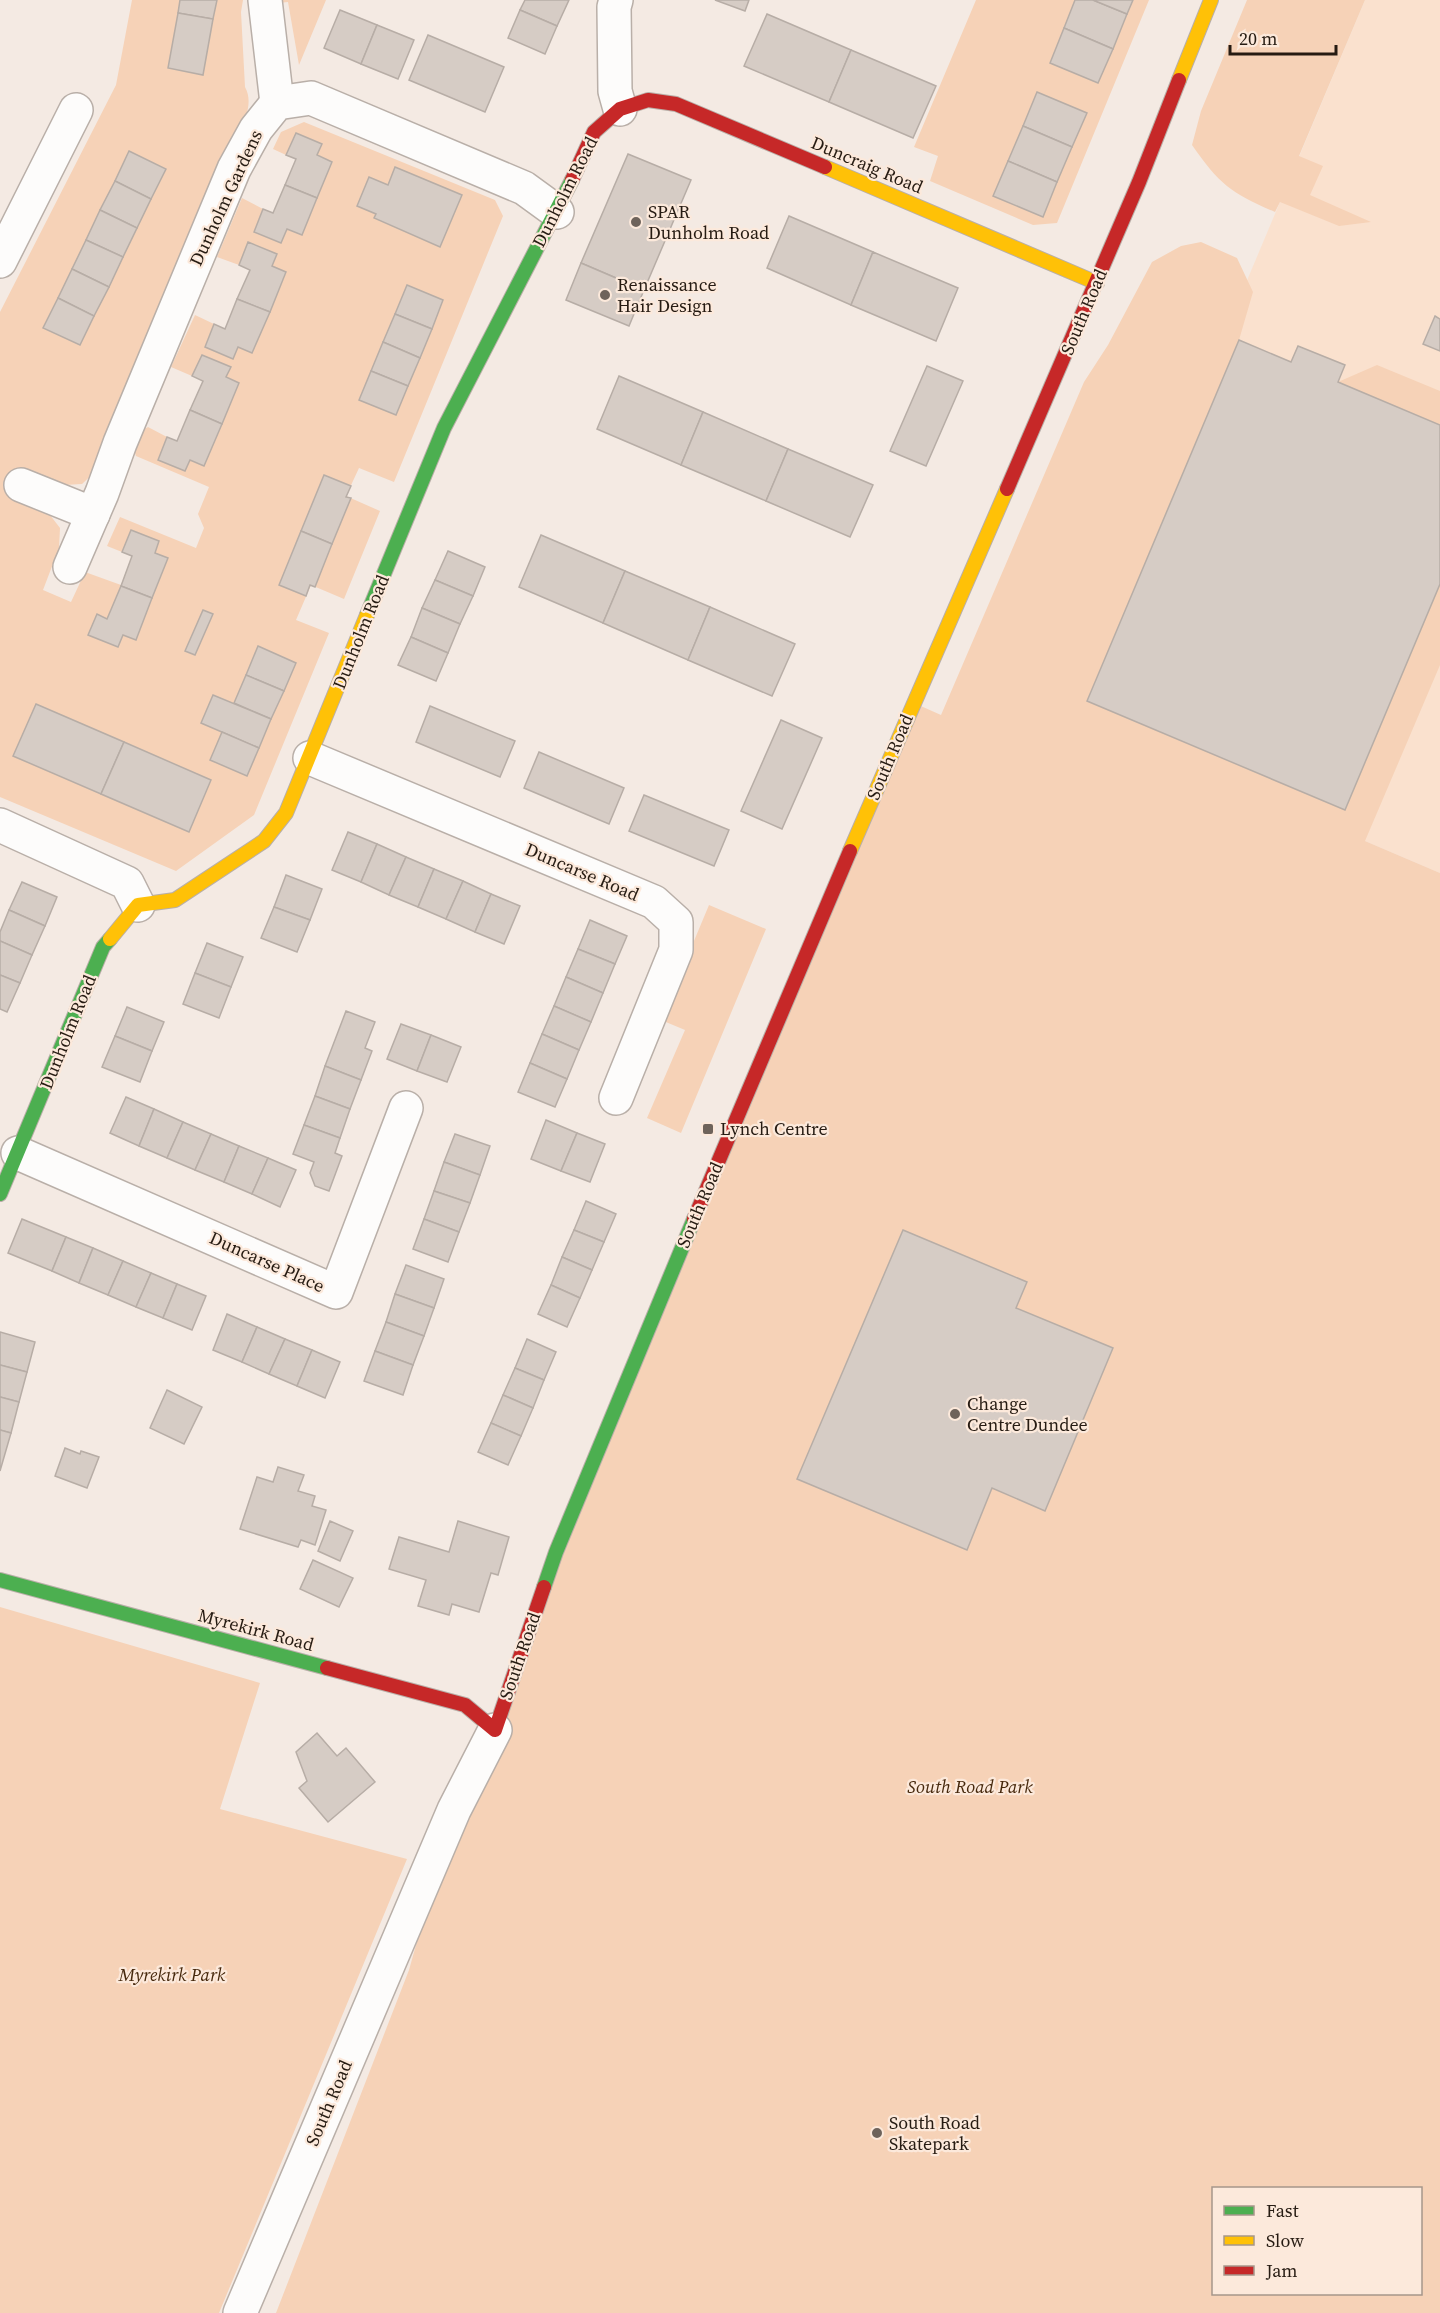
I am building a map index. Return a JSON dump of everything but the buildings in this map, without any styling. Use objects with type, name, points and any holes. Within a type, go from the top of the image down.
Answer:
[{"type":"street","points":[[265,0],[277,102],[311,98],[524,188],[557,212]]},
{"type":"street","points":[[616,0],[614,7],[615,91],[620,110]]},
{"type":"street","name":"South Road","points":[[240,2313],[454,1810],[495,1730],[556,1552],[695,1216],[801,962],[1097,283],[1211,0]]},
{"type":"street","name":"Duncraig Road","points":[[620,110],[648,100],[676,104],[1097,283]]},
{"type":"street","name":"Dunholm Gardens","points":[[70,567],[234,170],[256,129],[277,102]]},
{"type":"street","points":[[1,257],[76,110]]},
{"type":"street","name":"Dunholm Road","points":[[0,1194],[103,947],[138,905],[175,900],[264,841],[286,813],[444,428],[490,336],[557,212],[594,132],[620,110]]},
{"type":"street","points":[[21,485],[93,514]]},
{"type":"street","name":"Duncarse Road","points":[[310,758],[654,902],[676,922],[675,950],[616,1098]]},
{"type":"street","points":[[0,825],[127,883],[138,905]]},
{"type":"street","name":"Duncarse Place","points":[[18,1153],[336,1292],[406,1108]]},
{"type":"street","name":"Myrekirk Road","points":[[0,1580],[465,1705],[495,1730]]},
{"type":"shaded area","points":[[1365,0],[1440,0],[1440,873],[1065,713]]},
{"type":"green space","points":[[132,0],[243,0],[241,12],[245,87],[248,95],[247,113],[226,155],[96,471],[82,484],[64,485],[22,469],[11,499],[50,515],[60,528],[59,548],[43,590],[71,602],[85,572],[121,585],[132,556],[107,546],[120,517],[196,548],[204,528],[198,514],[209,487],[136,456],[133,447],[139,432],[148,427],[167,437],[158,460],[185,471],[190,460],[204,465],[239,383],[226,377],[230,367],[202,355],[192,376],[171,367],[195,315],[214,324],[205,347],[233,359],[238,347],[252,353],[286,273],[272,266],[277,254],[248,243],[239,265],[217,257],[242,198],[263,209],[254,232],[281,243],[287,229],[332,162],[317,155],[321,144],[296,133],[286,155],[273,149],[281,132],[304,122],[495,200],[503,216],[394,482],[359,468],[346,496],[380,511],[344,599],[311,585],[296,620],[329,633],[254,815],[176,871],[0,797],[0,312],[116,85]]},
{"type":"green space","points":[[279,0],[326,0],[299,65],[288,2],[279,3]]},
{"type":"green space","points":[[976,0],[1149,0],[1057,223],[1033,225],[930,181],[938,156],[914,147]]},
{"type":"green space","points":[[1247,0],[1365,0],[1299,156],[1323,166],[1310,195],[1371,222],[1339,226],[1280,202],[1275,212],[1247,199],[1219,179],[1192,145],[1201,111]]},
{"type":"green space","name":"South Road Park","points":[[1201,242],[1237,258],[1253,292],[1239,340],[1087,701],[1345,810],[1440,584],[1440,665],[1365,841],[1440,873],[1440,2313],[276,2313],[409,1970],[454,1810],[914,703],[941,715],[1084,382],[1108,345],[1152,262],[1181,246]]},
{"type":"green space","points":[[1377,365],[1440,391],[1440,425],[1338,382]]},
{"type":"green space","points":[[709,905],[766,929],[681,1133],[647,1118],[685,1030],[661,1020]]},
{"type":"green space","name":"Myrekirk Park","points":[[0,1607],[260,1683],[220,1809],[407,1859],[219,2313],[0,2313]]},
{"type":"traffic: fast","points":[[367,615],[444,428],[572,180]]},
{"type":"traffic: fast","points":[[0,1194],[103,947],[110,939]]},
{"type":"traffic: fast","points":[[544,1587],[556,1552],[694,1219]]},
{"type":"traffic: fast","points":[[0,1580],[327,1668]]},
{"type":"traffic: slow","points":[[1179,80],[1211,0]]},
{"type":"traffic: slow","points":[[825,167],[1097,283]]},
{"type":"traffic: slow","points":[[850,851],[1007,489]]},
{"type":"traffic: slow","points":[[110,939],[138,905],[175,900],[264,841],[286,813],[367,615]]},
{"type":"traffic: jam","points":[[1007,489],[1139,182],[1179,80]]},
{"type":"traffic: jam","points":[[572,180],[594,132],[620,109],[648,100],[676,104],[825,167]]},
{"type":"traffic: jam","points":[[694,1219],[850,851]]},
{"type":"traffic: jam","points":[[327,1668],[465,1705],[495,1730],[544,1587]]},
{"type":"place","name":"SPAR Dunholm Road","points":[[636,222]]},
{"type":"place","name":"Renaissance Hair Design","points":[[605,295]]},
{"type":"place","name":"Lynch Centre","points":[[708,1129]]},
{"type":"place","name":"Change Centre Dundee","points":[[955,1414]]},
{"type":"place","name":"South Road Skatepark","points":[[877,2133]]}]
